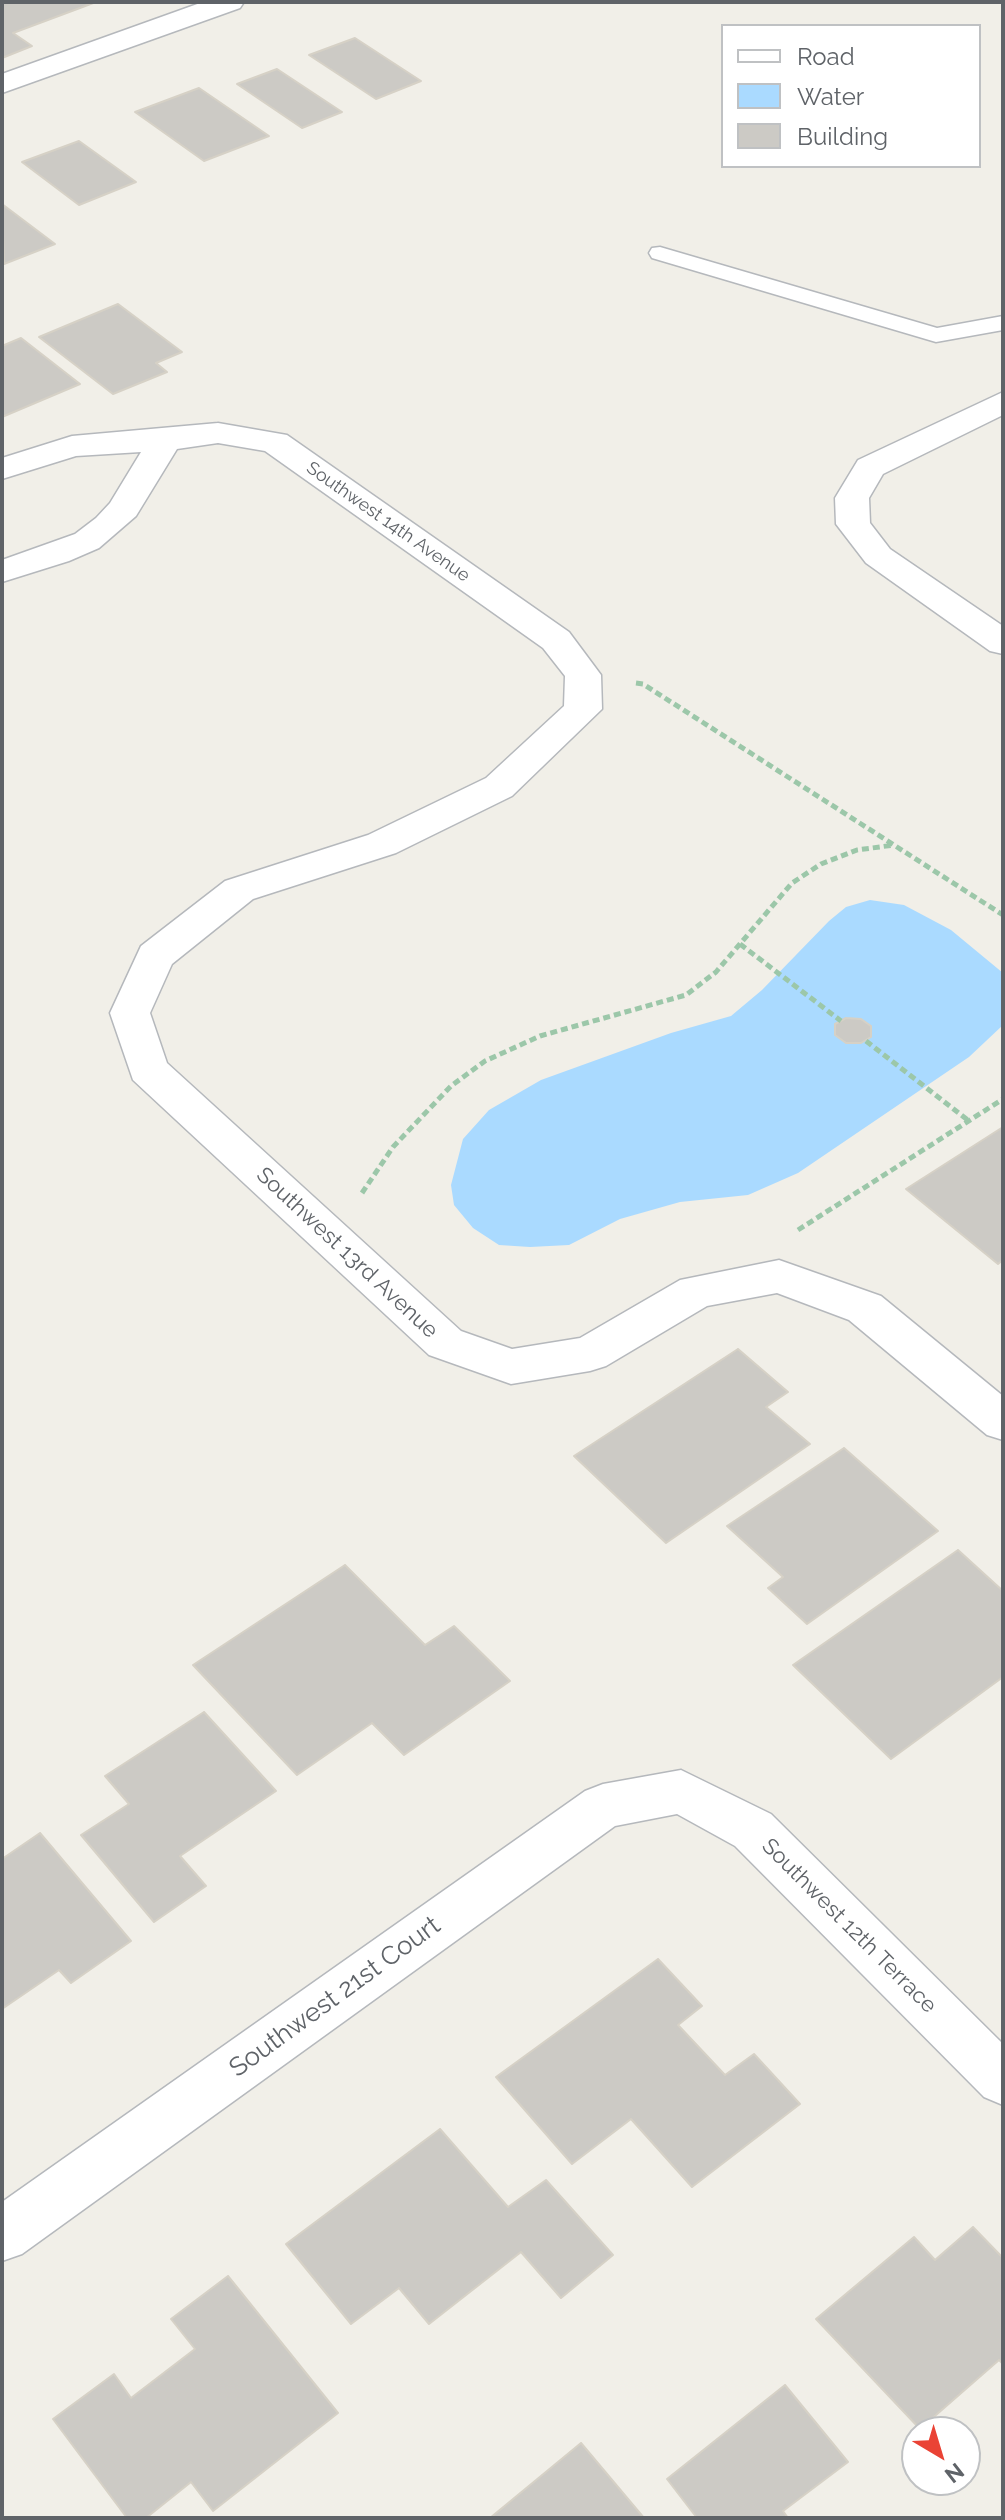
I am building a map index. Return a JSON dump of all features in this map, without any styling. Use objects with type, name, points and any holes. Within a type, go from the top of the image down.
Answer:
[{"type":"street","points":[[2,84],[230,2]]},
{"type":"street","points":[[1003,402],[870,467],[852,498],[853,524],[878,556],[1003,643]]},
{"type":"street","name":"Southwest 14th Avenue","points":[[2,469],[72,446],[218,433],[275,442],[556,640],[583,675]]},
{"type":"street","points":[[2,571],[87,541],[108,525],[124,509],[165,440]]},
{"type":"street","name":"Southwest 13rd Avenue","points":[[583,675],[583,709],[499,787],[382,844],[239,890],[155,956],[130,1013],[148,1070],[445,1343],[511,1367],[590,1354],[696,1292],[779,1276]]},
{"type":"street","points":[[779,1276],[865,1308],[1003,1422]]},
{"type":"street","name":"Southwest 12th Terrace","points":[[681,1792],[753,1830],[1003,2080]]},
{"type":"street","name":"Southwest 21st Court","points":[[2,2235],[603,1806],[681,1792]]},
{"type":"lane","points":[[660,253],[936,335],[1003,323]]},
{"type":"path","points":[[583,675],[643,684],[1003,915]]},
{"type":"path","points":[[318,1226],[359,1197],[393,1147],[451,1086],[485,1061],[540,1036],[686,995],[716,972],[792,883],[821,864],[857,850],[894,845]]},
{"type":"path","points":[[740,944],[841,1021]]},
{"type":"path","points":[[866,1041],[970,1121]]},
{"type":"path","points":[[779,1276],[781,1240],[1003,1099]]},
{"type":"water","points":[[870,900],[904,905],[951,930],[1003,973],[1003,1025],[969,1057],[798,1173],[748,1195],[680,1202],[620,1219],[569,1245],[530,1247],[499,1245],[473,1228],[454,1205],[451,1185],[463,1139],[489,1110],[541,1080],[671,1033],[731,1016],[762,990],[829,921],[846,907]]},
{"type":"building","points":[[2,2],[96,2],[13,33],[32,46],[2,58]]},
{"type":"building","points":[[355,38],[421,81],[376,99],[309,55]]},
{"type":"building","points":[[277,69],[342,112],[302,128],[237,84]]},
{"type":"building","points":[[199,88],[269,136],[204,161],[135,112]]},
{"type":"building","points":[[79,141],[136,182],[79,205],[22,162]]},
{"type":"building","points":[[2,204],[55,244],[4,264]]},
{"type":"building","points":[[118,304],[182,352],[156,363],[167,372],[113,394],[39,337]]},
{"type":"building","points":[[21,338],[80,384],[2,417],[2,346]]},
{"type":"building","points":[[846,1018],[861,1019],[871,1026],[871,1037],[861,1043],[846,1043],[835,1035],[835,1024]]},
{"type":"building","points":[[1003,1127],[1003,1260],[998,1264],[906,1189]]},
{"type":"building","points":[[738,1349],[788,1392],[766,1407],[810,1444],[666,1543],[574,1456]]},
{"type":"building","points":[[844,1448],[938,1531],[807,1624],[768,1588],[783,1577],[727,1526]]},
{"type":"building","points":[[958,1550],[1003,1591],[1003,1677],[891,1759],[793,1665]]},
{"type":"building","points":[[345,1565],[425,1645],[454,1626],[510,1681],[404,1755],[372,1723],[297,1775],[193,1665]]},
{"type":"building","points":[[204,1712],[276,1791],[180,1856],[206,1886],[154,1922],[81,1835],[129,1804],[105,1776]]},
{"type":"building","points":[[40,1833],[131,1941],[71,1983],[59,1970],[2,2009],[2,1859]]},
{"type":"building","points":[[658,1959],[702,2006],[678,2025],[725,2075],[754,2054],[800,2104],[692,2187],[631,2119],[572,2164],[496,2077]]},
{"type":"building","points":[[440,2129],[508,2207],[546,2180],[613,2255],[561,2298],[521,2252],[429,2324],[399,2288],[351,2324],[286,2244]]},
{"type":"building","points":[[973,2227],[1003,2258],[1003,2364],[999,2360],[935,2416],[908,2416],[816,2319],[914,2237],[935,2260]]},
{"type":"building","points":[[228,2276],[338,2413],[213,2511],[191,2482],[146,2518],[127,2518],[53,2419],[114,2374],[131,2398],[195,2349],[171,2319]]},
{"type":"building","points":[[785,2385],[848,2462],[783,2511],[788,2518],[697,2518],[667,2479]]},
{"type":"building","points":[[581,2443],[644,2518],[490,2518]]}]
